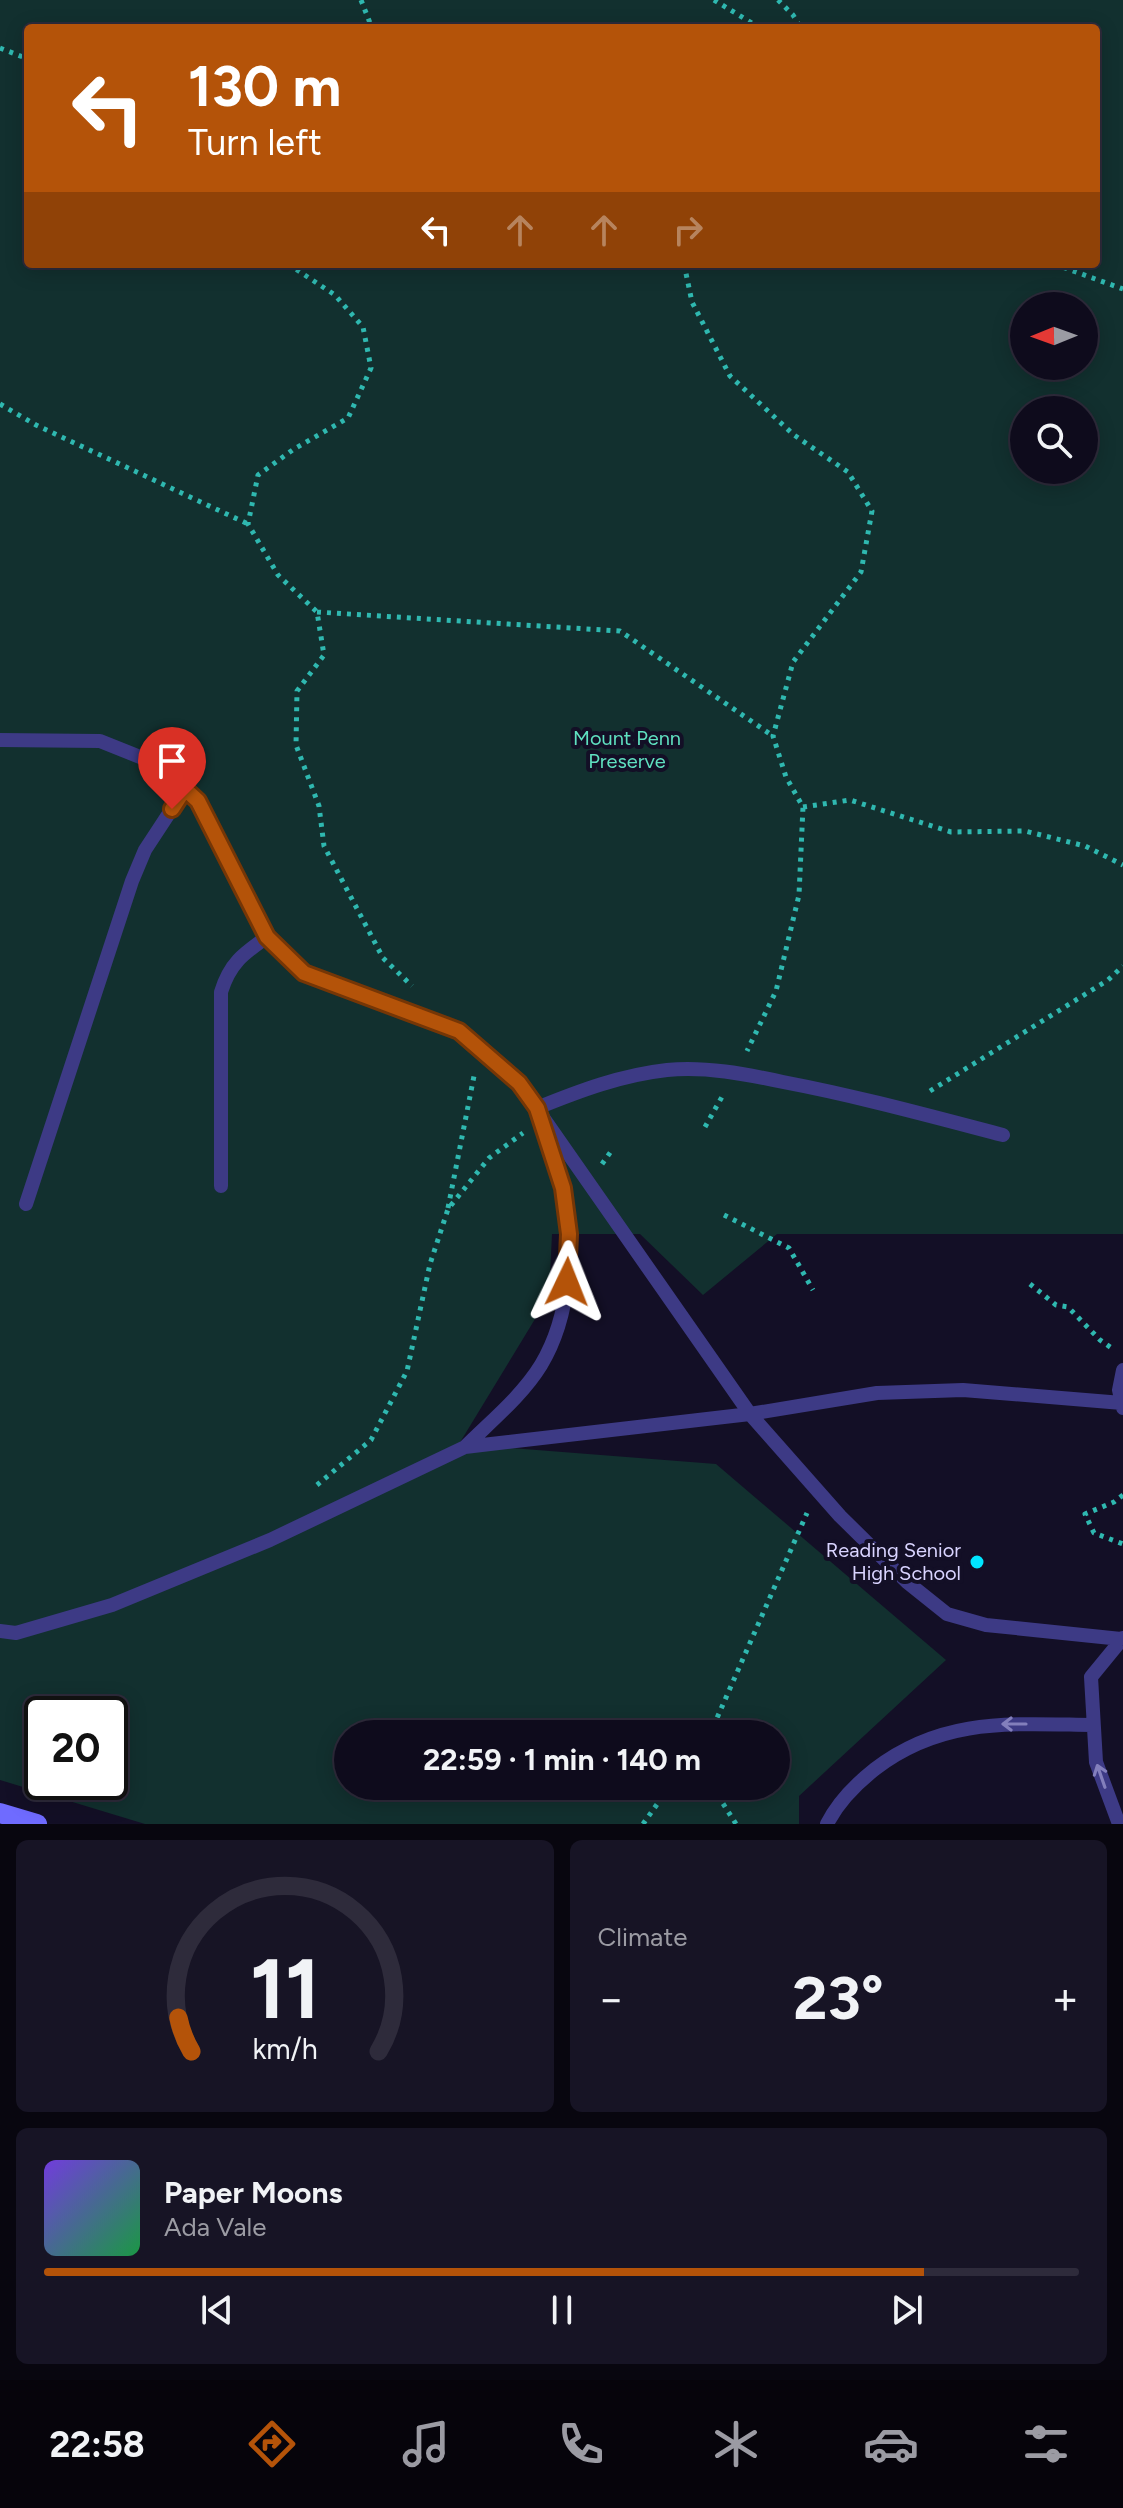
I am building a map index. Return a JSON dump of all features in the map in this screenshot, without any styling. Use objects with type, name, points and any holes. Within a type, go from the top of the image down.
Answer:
[{"type":"main road","points":[[0,1813],[37,1824]]},
{"type":"lane","points":[[0,740],[100,741],[155,763],[198,801],[267,937],[304,973],[459,1031],[519,1083],[750,1414],[907,1582],[947,1614],[986,1625],[1122,1638]]},
{"type":"lane","points":[[26,1204],[132,881],[145,850],[185,789]]},
{"type":"lane","points":[[221,1186],[221,992],[228,971],[242,955],[267,937]]},
{"type":"lane","points":[[539,1114],[579,1091],[639,1075],[669,1070],[736,1073],[832,1091],[1003,1135]]},
{"type":"lane","points":[[465,1447],[516,1396],[540,1366],[558,1326],[567,1282],[569,1234],[563,1188],[539,1114]]},
{"type":"lane","points":[[0,1631],[16,1633],[112,1605],[270,1540],[465,1447],[750,1414],[877,1393],[963,1390],[1122,1405],[1119,1390],[1123,1370]]},
{"type":"lane","points":[[1119,1824],[1096,1762],[1091,1677],[1122,1638]]},
{"type":"lane","points":[[827,1824],[857,1783],[889,1758],[937,1735],[996,1724],[1092,1725]]},
{"type":"path","points":[[361,0],[370,24]]},
{"type":"path","points":[[714,0],[753,24]]},
{"type":"path","points":[[778,0],[799,24]]},
{"type":"path","points":[[0,48],[24,57]]},
{"type":"path","points":[[248,524],[258,475],[294,449],[348,418],[371,368],[363,327],[335,295],[294,268]]},
{"type":"path","points":[[685,268],[692,302],[730,376],[794,435],[848,472],[872,511],[861,572],[793,662],[773,736],[786,777],[803,807],[799,895],[776,991],[736,1073],[705,1127]]},
{"type":"path","points":[[1065,268],[1123,289]]},
{"type":"path","points":[[0,404],[36,425],[248,524],[278,575],[317,612],[324,655],[297,691],[296,745],[319,806],[324,846],[383,958],[416,989]]},
{"type":"path","points":[[317,612],[620,631],[773,736]]},
{"type":"path","points":[[803,807],[850,800],[951,832],[1025,831],[1085,846],[1123,865]]},
{"type":"path","points":[[902,1109],[1108,980],[1123,966]]},
{"type":"path","points":[[317,1485],[371,1440],[407,1371],[430,1264],[448,1209],[480,1048]]},
{"type":"path","points":[[448,1209],[489,1158],[539,1114]]},
{"type":"path","points":[[600,1167],[612,1150]]},
{"type":"path","points":[[724,1215],[789,1248],[813,1290]]},
{"type":"path","points":[[1030,1284],[1056,1305],[1068,1307],[1100,1340]]},
{"type":"path","points":[[717,1718],[818,1490]]},
{"type":"path","points":[[1123,1495],[1085,1514],[1094,1533],[1123,1544]]},
{"type":"path","points":[[643,1824],[660,1800]]},
{"type":"path","points":[[721,1800],[736,1824]]},
{"type":"green space","name":"Mount Penn Preserve","points":[[0,0],[1123,0],[1123,1234],[777,1234],[703,1295],[640,1234],[552,1234],[549,1296],[459,1444],[716,1464],[946,1660],[799,1796],[799,1824],[145,1824],[66,1800],[128,1800],[128,1696],[24,1696],[24,1787],[0,1780]]},
{"type":"place","name":"Reading Senior High School","points":[[977,1562]]},
{"type":"route","points":[[172,809],[185,789],[198,801],[267,937],[304,973],[459,1031],[519,1083],[537,1108],[563,1188],[569,1234],[567,1282]]}]
